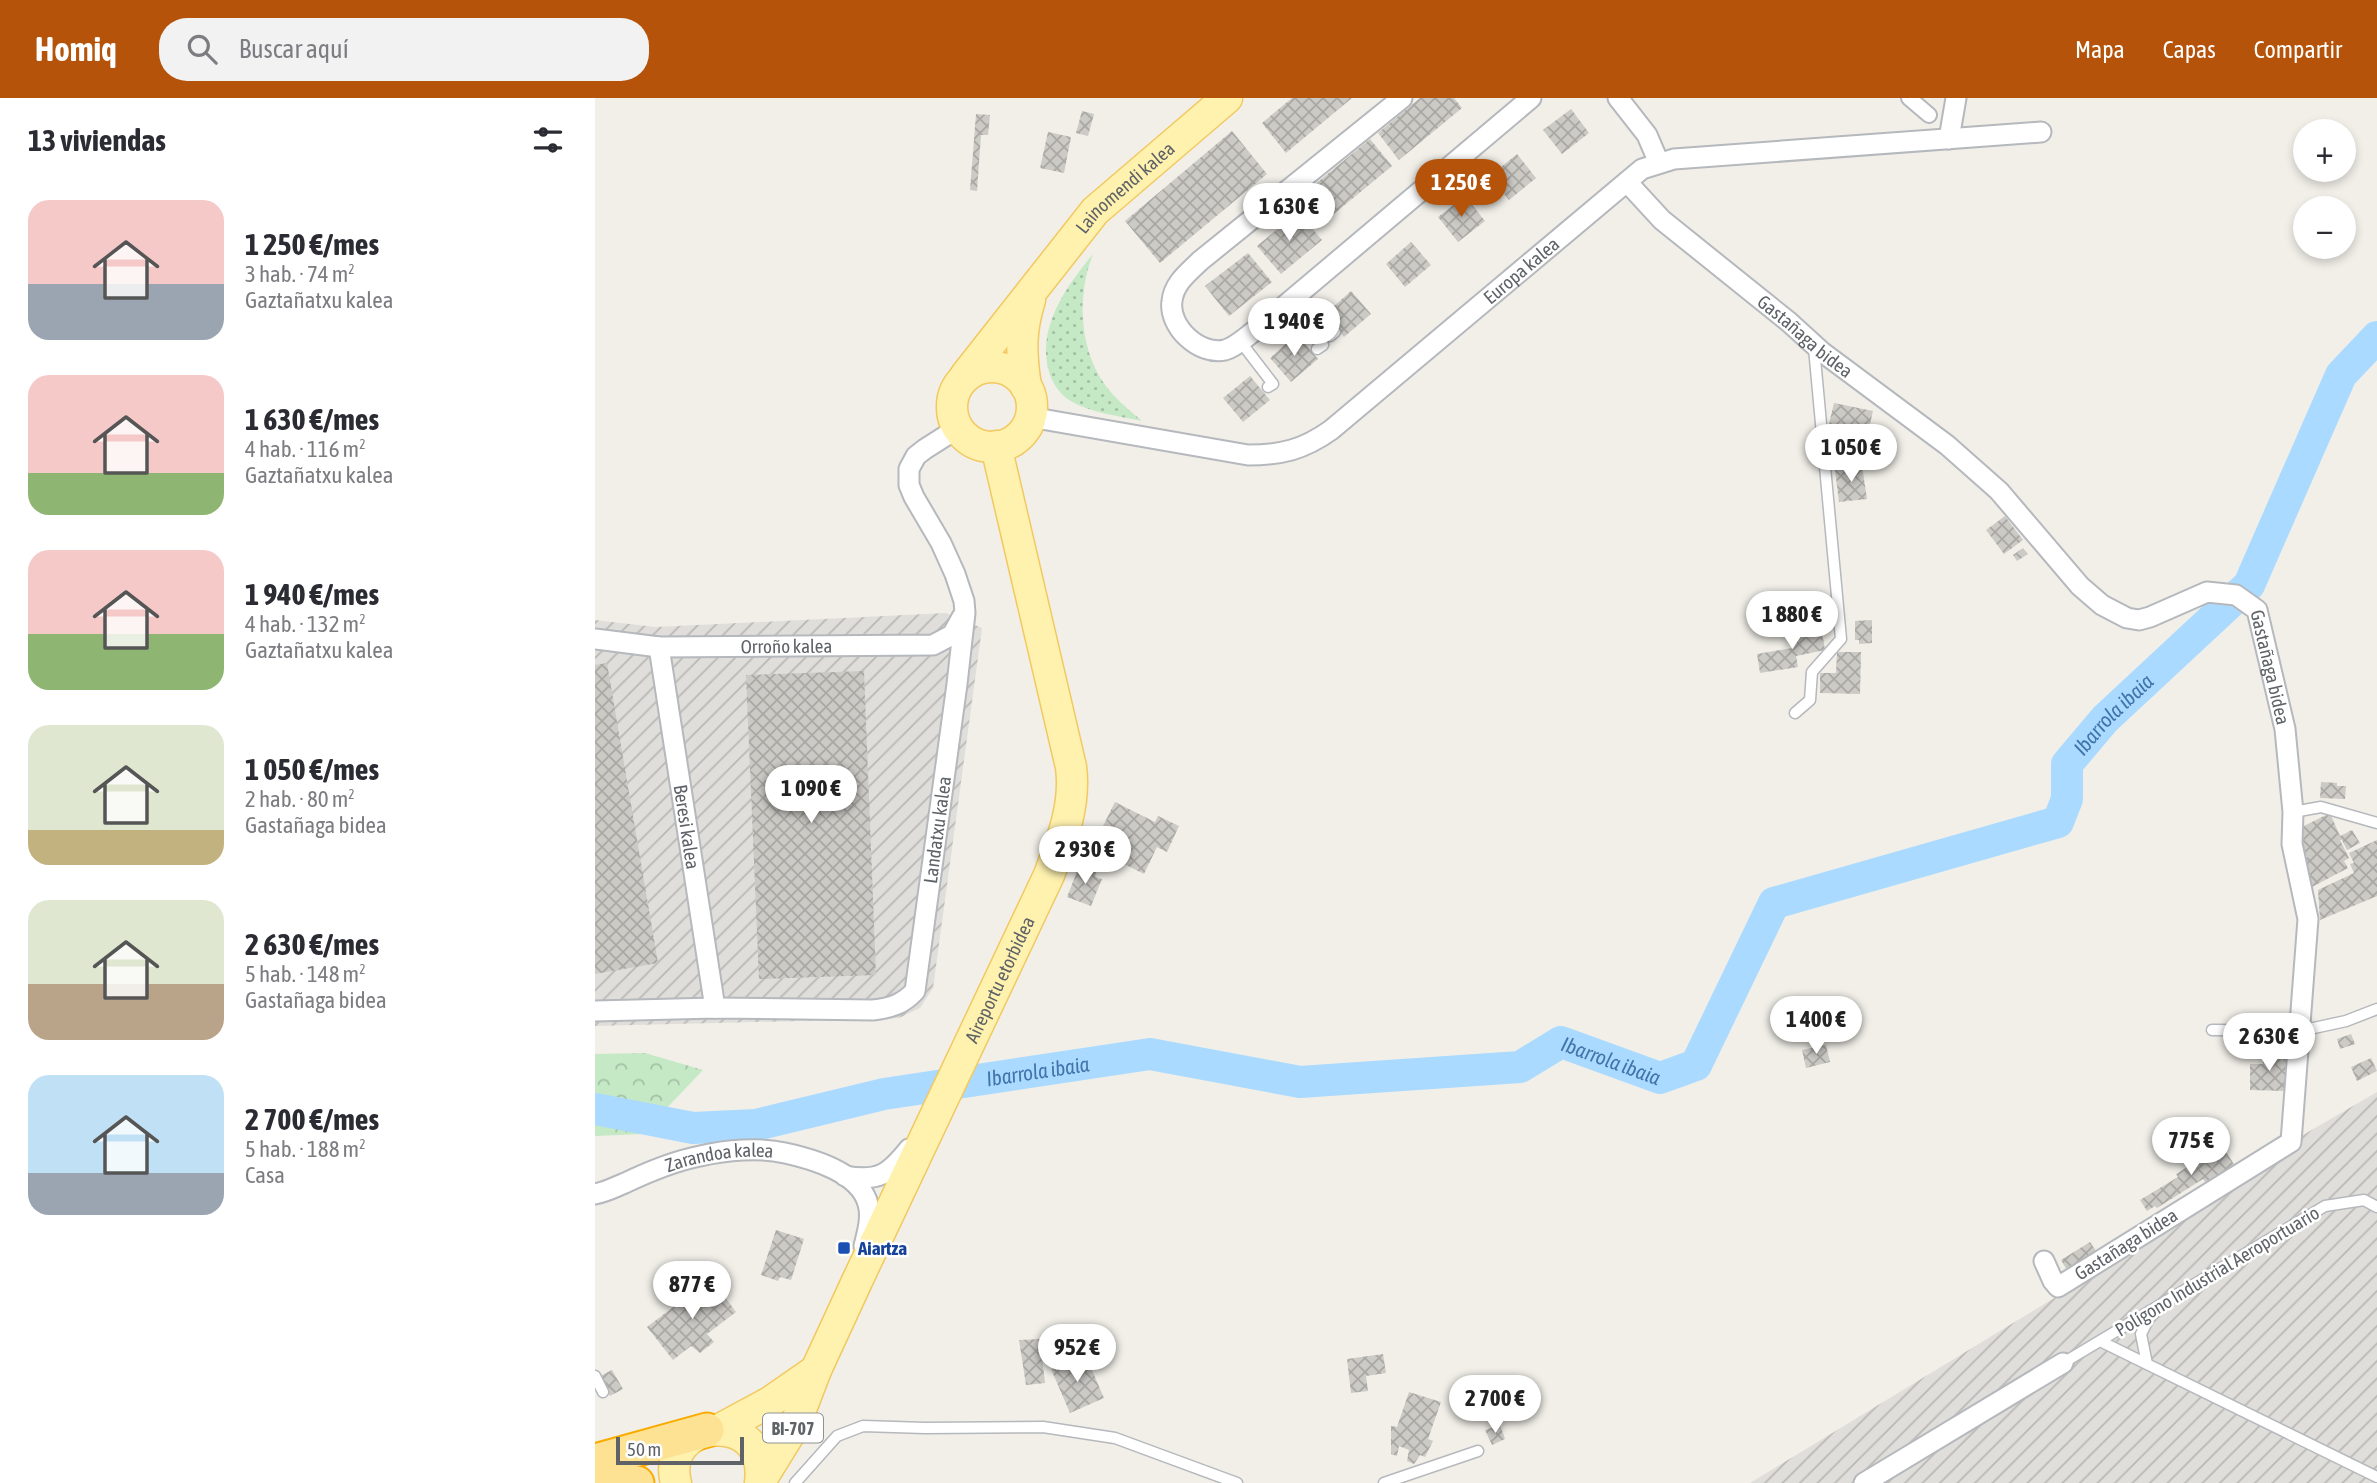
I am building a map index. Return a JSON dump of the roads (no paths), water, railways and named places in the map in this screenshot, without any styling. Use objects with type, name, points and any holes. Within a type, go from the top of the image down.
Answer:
[{"type":"highway","points":[[595,1461],[713,1430]]},
{"type":"highway","points":[[595,1482],[606,1479],[637,1483]]},
{"type":"main road","name":"Lainomendi kalea","points":[[965,376],[1095,211],[1227,98]]},
{"type":"main road","name":"Lainomendi kalea","points":[[1026,387],[1020,348],[1023,322],[1034,286]]},
{"type":"main road","points":[[982,368],[1002,368],[1011,372],[1026,387],[1030,396],[1030,417],[1014,440],[996,446],[974,442],[958,428],[952,401],[965,376],[982,368]]},
{"type":"main road","name":"Aireportu etorbidea","points":[[816,1370],[1049,876],[1064,835],[1074,788],[1062,723],[996,446]]},
{"type":"main road","name":"BI-707","points":[[676,1483],[675,1465],[686,1443],[696,1435],[713,1430],[770,1402],[816,1370]]},
{"type":"main road","name":"BI-707","points":[[761,1482],[795,1425],[816,1370]]},
{"type":"main road","name":"BI-707","points":[[713,1430],[743,1437],[752,1445],[761,1468],[761,1482]]},
{"type":"street","points":[[1402,98],[1200,261],[1178,283],[1171,304],[1178,326],[1190,341],[1198,346],[1219,351],[1229,349],[1292,300],[1531,98]]},
{"type":"street","points":[[1618,98],[1647,135],[1659,163]]},
{"type":"street","points":[[1909,98],[1929,115]]},
{"type":"street","points":[[1949,139],[1956,98]]},
{"type":"street","name":"Europa kalea","points":[[1030,417],[1248,455],[1276,455],[1295,449],[1331,430],[1642,169],[1674,159],[2041,132]]},
{"type":"street","name":"Gastañaga bidea","points":[[1627,182],[1662,220],[1813,344],[1947,445],[1999,491],[2080,586],[2102,605],[2127,618],[2139,620],[2207,592],[2236,595],[2257,610],[2285,729],[2293,812],[2292,844],[2308,919],[2291,1142],[2058,1287],[2044,1261]]},
{"type":"street","points":[[958,428],[916,456],[909,469],[909,485],[955,574],[965,613]]},
{"type":"street","name":"Orroño kalea","points":[[595,639],[659,647],[933,645],[952,635],[965,613]]},
{"type":"street","name":"Landatxu kalea","points":[[716,1008],[887,1008],[906,1001],[915,991],[965,613]]},
{"type":"street","name":"Beresi kalea","points":[[659,647],[716,1008]]},
{"type":"street","points":[[595,1011],[716,1008]]},
{"type":"street","name":"Zarandoa kalea","points":[[845,1176],[871,1178],[889,1172],[945,1096]]},
{"type":"street","name":"Zarandoa kalea","points":[[595,1194],[699,1156],[754,1150],[784,1152],[823,1164],[845,1176],[863,1192],[868,1202],[870,1213],[858,1279]]},
{"type":"street","points":[[1864,1483],[2063,1363]]},
{"type":"lane","points":[[1292,300],[1330,336],[1335,332]]},
{"type":"lane","points":[[1292,300],[1323,345],[1317,349]]},
{"type":"lane","points":[[1240,341],[1273,384],[1268,387]]},
{"type":"lane","points":[[1795,713],[1810,700],[1812,672],[1841,639],[1813,344]]},
{"type":"lane","points":[[2293,812],[2321,807],[2377,823]]},
{"type":"lane","points":[[2212,1030],[2300,1031],[2346,1021],[2377,1009]]},
{"type":"lane","name":"Polígono Industrial Aeroportuario","points":[[2063,1363],[2325,1206],[2364,1200],[2377,1207]]},
{"type":"lane","points":[[2147,1364],[2141,1334],[2153,1310]]},
{"type":"lane","points":[[2100,1341],[2377,1477]]},
{"type":"lane","points":[[595,1376],[603,1392]]},
{"type":"lane","points":[[795,1483],[837,1436],[863,1426],[1043,1427],[1115,1438],[1237,1483]]},
{"type":"lane","points":[[1384,1483],[1478,1451]]},
{"type":"waterway","name":"Ibarrola ibaia","points":[[595,1109],[693,1128],[756,1125],[884,1094],[1150,1054],[1300,1082],[1520,1067],[1561,1042],[1660,1078],[1696,1065],[1774,903],[2058,822],[2067,799],[2067,764],[2105,719],[2249,585],[2341,375],[2377,337]]},
{"type":"place","name":"Aiartza","points":[[844,1248]]}]
